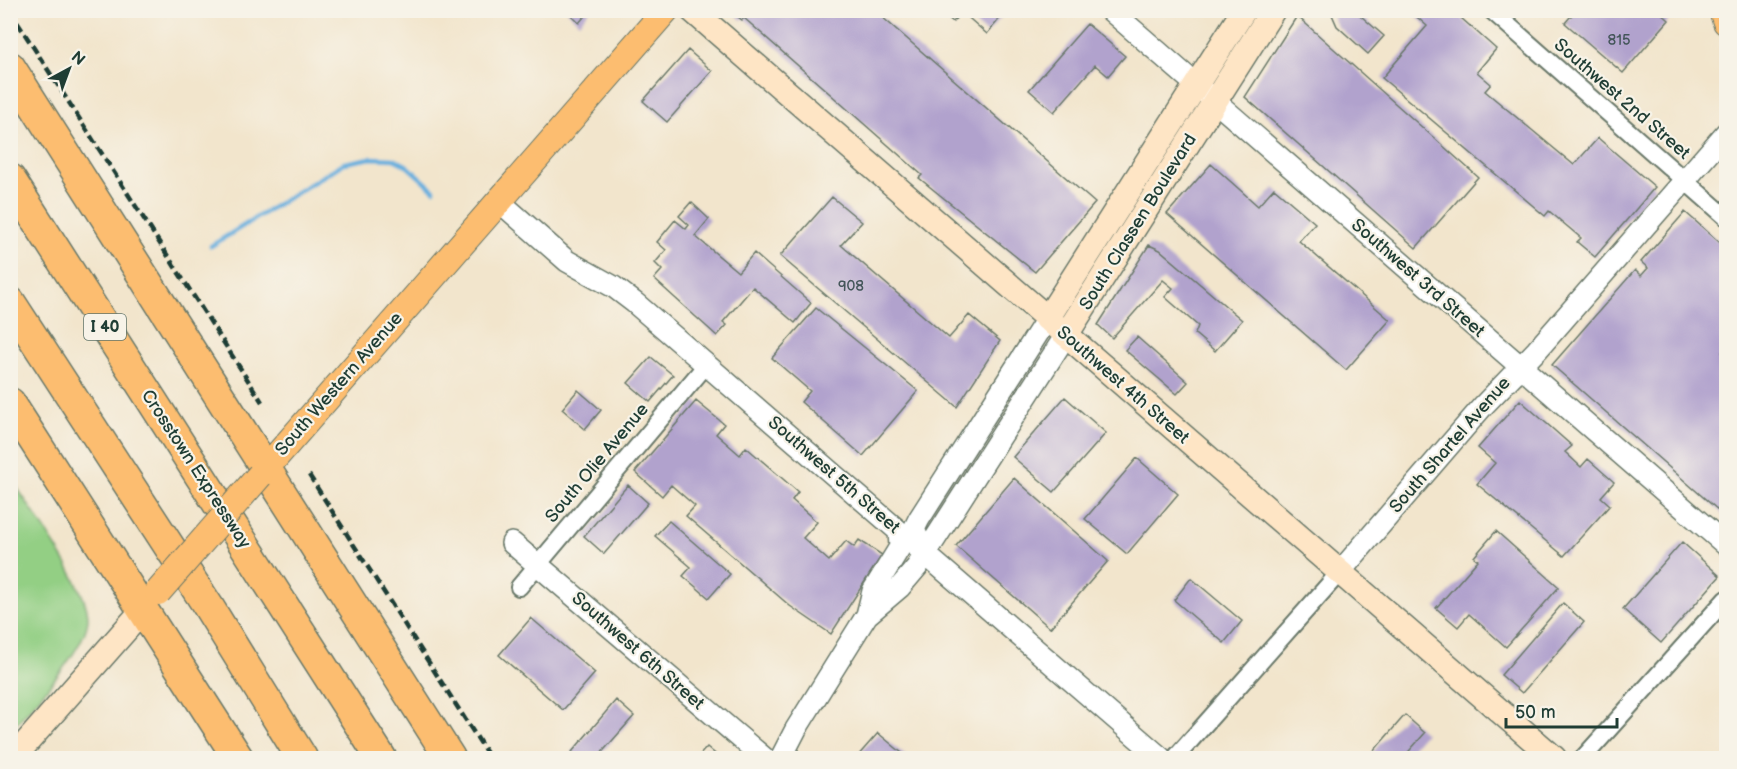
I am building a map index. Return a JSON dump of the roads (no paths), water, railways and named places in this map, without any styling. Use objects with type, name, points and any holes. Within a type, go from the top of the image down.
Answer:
[{"type":"highway","points":[[10,67],[263,472],[450,759]]},
{"type":"highway","name":"Crosstown Expressway","points":[[10,179],[381,759]]},
{"type":"highway","points":[[10,302],[208,606],[302,759]]},
{"type":"highway","points":[[10,403],[151,601],[238,759]]},
{"type":"main road","name":"South Western Avenue","points":[[13,759],[666,10]]},
{"type":"main road","name":"Southwest 4th Street","points":[[692,10],[1554,759]]},
{"type":"main road","name":"South Classen Boulevard","points":[[1047,319],[1244,10]]},
{"type":"main road","name":"South Classen Boulevard","points":[[1066,335],[1273,10]]},
{"type":"main road","points":[[1722,10],[1726,22]]},
{"type":"street","name":"Southwest 3rd Street","points":[[1110,10],[1726,545]]},
{"type":"street","name":"Southwest 2nd Street","points":[[1491,10],[1726,217]]},
{"type":"street","name":"South Shartel Avenue","points":[[1174,759],[1726,133]]},
{"type":"street","name":"Southwest 5th Street","points":[[499,201],[552,250],[614,287],[1161,759]]},
{"type":"street","name":"South Classen Boulevard","points":[[925,554],[914,529],[919,519],[1047,319]]},
{"type":"street","name":"South Classen Boulevard","points":[[781,759],[796,729],[867,615],[906,581],[1066,335]]},
{"type":"street","name":"South Olie Avenue","points":[[519,587],[706,365]]},
{"type":"street","name":"South Classen Boulevard","points":[[867,615],[873,591],[900,547],[899,531]]},
{"type":"street","name":"Southwest 6th Street","points":[[512,543],[764,759]]},
{"type":"street","points":[[1582,759],[1726,599]]},
{"type":"waterway","points":[[211,246],[344,163],[371,158],[394,159],[406,165],[434,190]]},
{"type":"railway","points":[[10,11],[262,402]]},
{"type":"railway","points":[[309,475],[490,758]]}]
